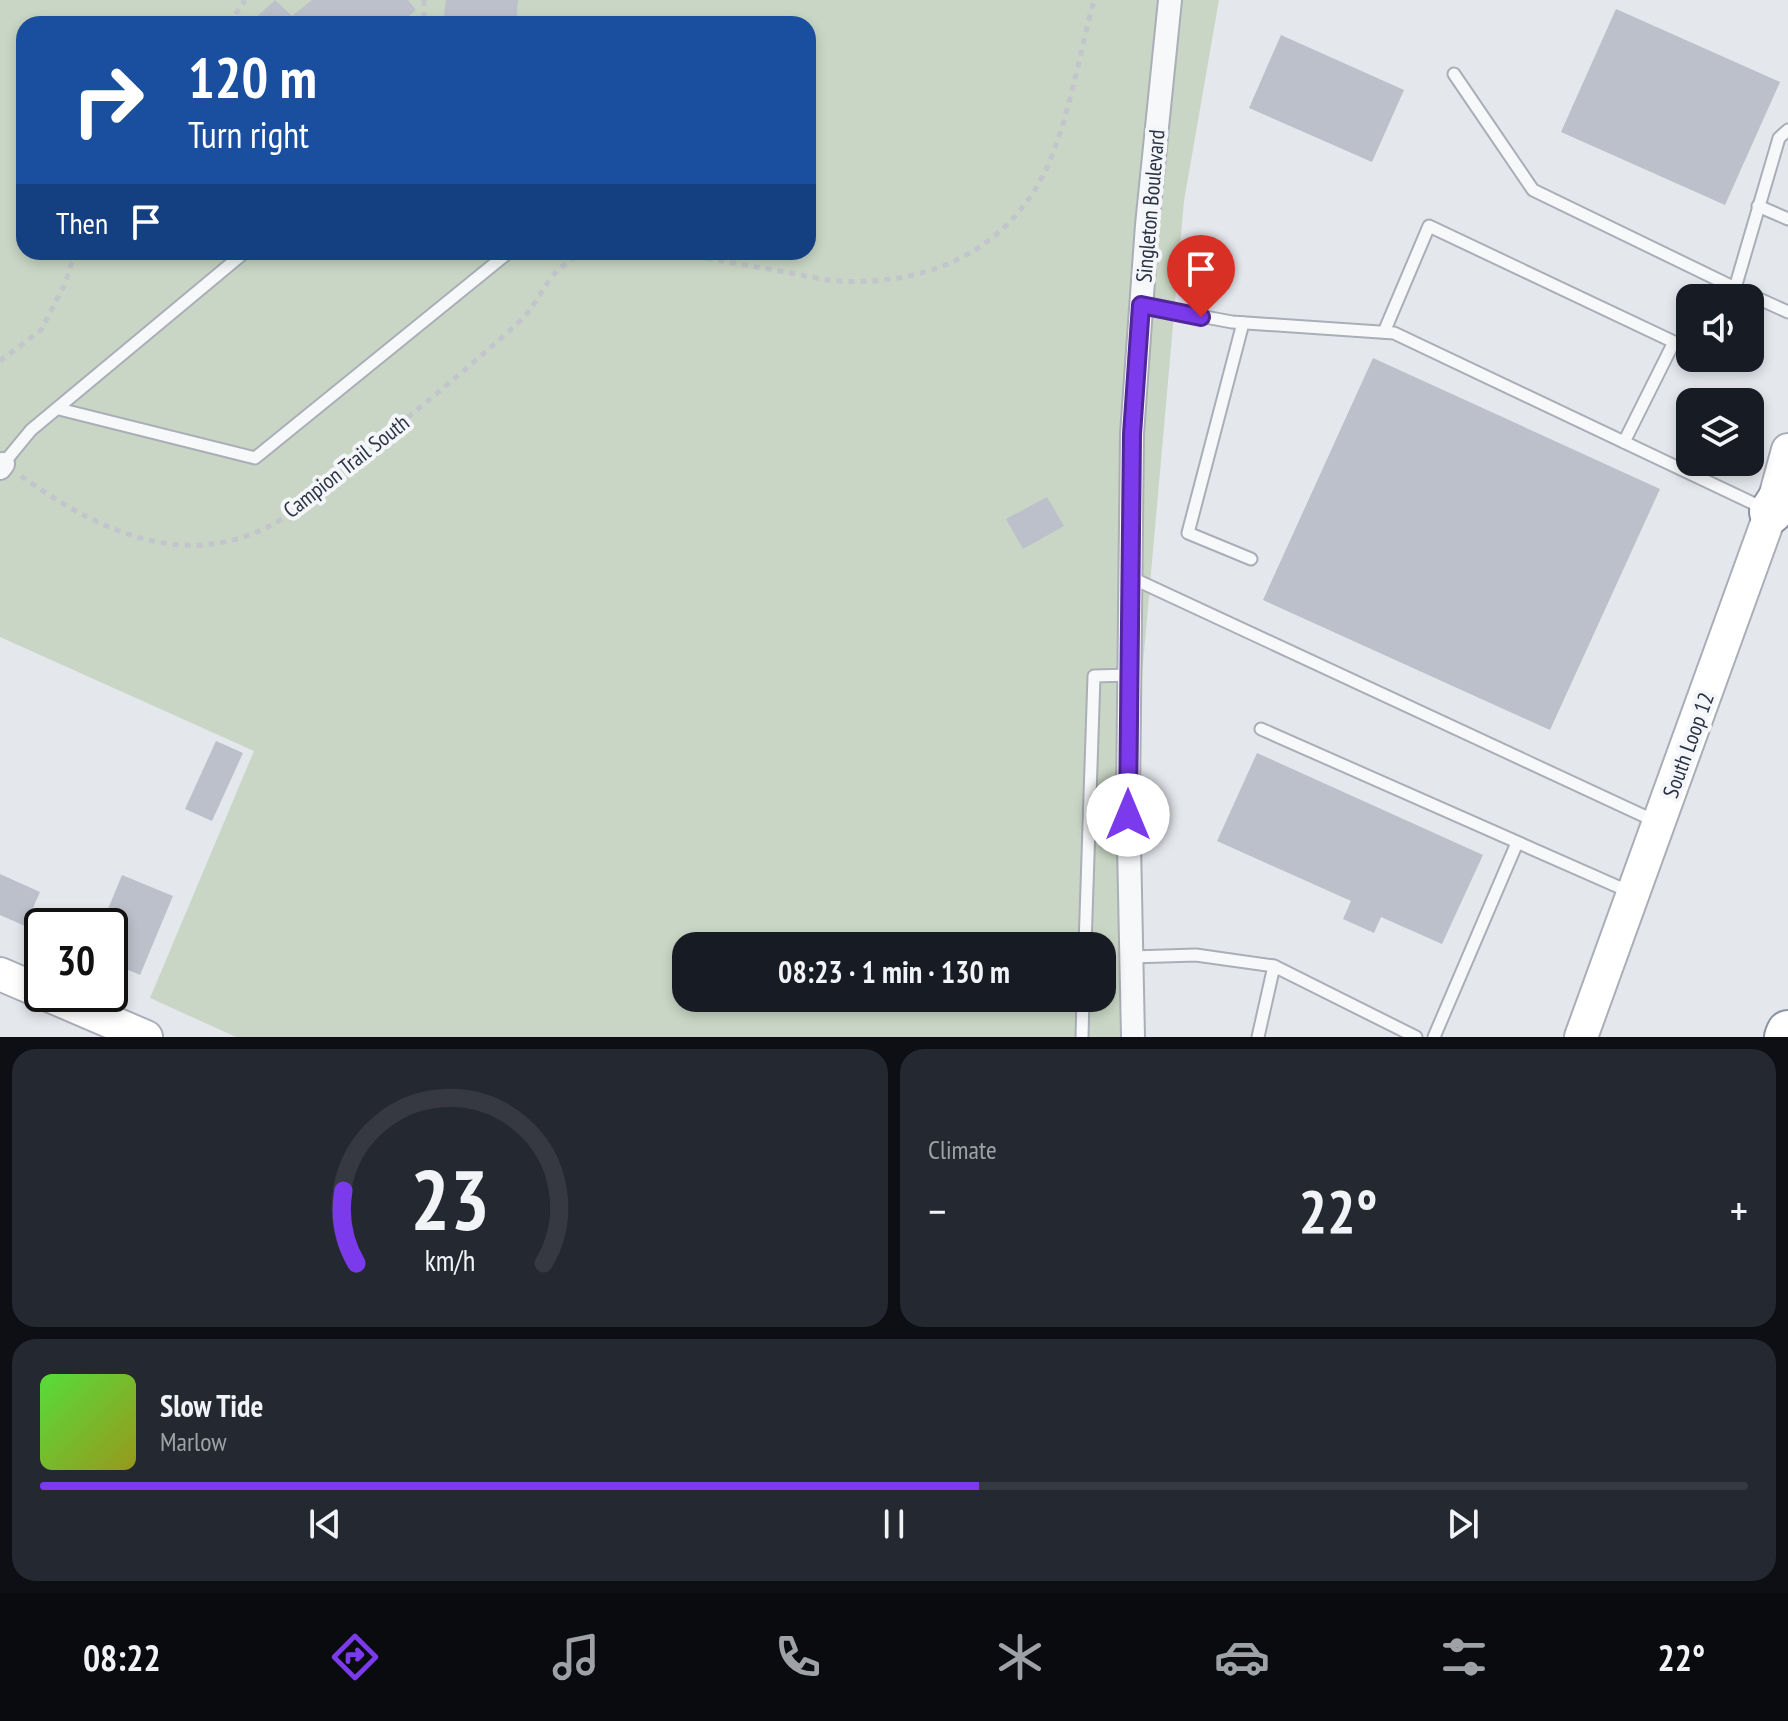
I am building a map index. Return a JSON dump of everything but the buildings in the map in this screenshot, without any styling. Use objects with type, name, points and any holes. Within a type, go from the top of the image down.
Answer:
[{"type":"main road","name":"South Loop 12","points":[[1581,1037],[1780,499],[1788,450]]},
{"type":"main road","points":[[0,974],[24,984]]},
{"type":"main road","points":[[88,1012],[146,1037]]},
{"type":"street","name":"Singleton Boulevard","points":[[1133,1037],[1128,797],[1132,434],[1147,225],[1170,0]]},
{"type":"lane","points":[[1454,74],[1533,190],[1727,284]]},
{"type":"lane","points":[[1736,284],[1779,138],[1788,130]]},
{"type":"lane","points":[[1758,206],[1788,219]]},
{"type":"lane","points":[[1384,332],[1429,226],[1674,342],[1624,442]]},
{"type":"lane","points":[[6,468],[31,430],[236,260]]},
{"type":"lane","points":[[59,409],[255,458],[499,260]]},
{"type":"lane","points":[[1764,301],[1788,312]]},
{"type":"lane","points":[[1141,305],[1243,323],[1394,333],[1624,442],[1780,499]]},
{"type":"lane","points":[[1243,323],[1188,533],[1251,559]]},
{"type":"lane","points":[[1132,578],[1660,823]]},
{"type":"lane","points":[[1085,932],[1094,676],[1130,675]]},
{"type":"lane","points":[[1261,729],[1634,894]]},
{"type":"lane","points":[[1434,1037],[1517,843]]},
{"type":"lane","points":[[1132,957],[1196,955],[1274,966],[1416,1037]]},
{"type":"lane","points":[[1258,1037],[1274,966]]},
{"type":"lane","points":[[1082,1037],[1083,1012]]},
{"type":"path","points":[[717,260],[837,281],[890,280],[930,272],[964,258],[1008,225],[1035,191],[1055,148],[1094,0]]},
{"type":"path","points":[[0,361],[41,330],[65,284],[72,260]]},
{"type":"path","name":"Campion Trail South","points":[[6,468],[97,524],[135,538],[174,546],[211,545],[248,535],[292,512],[482,356],[523,318],[556,269],[572,260]]},
{"type":"green space","points":[[0,0],[1219,0],[1184,201],[1128,833],[1142,1037],[236,1037],[150,998],[254,751],[0,637]]},
{"type":"route","points":[[1128,815],[1132,434],[1141,305],[1201,317]]}]
